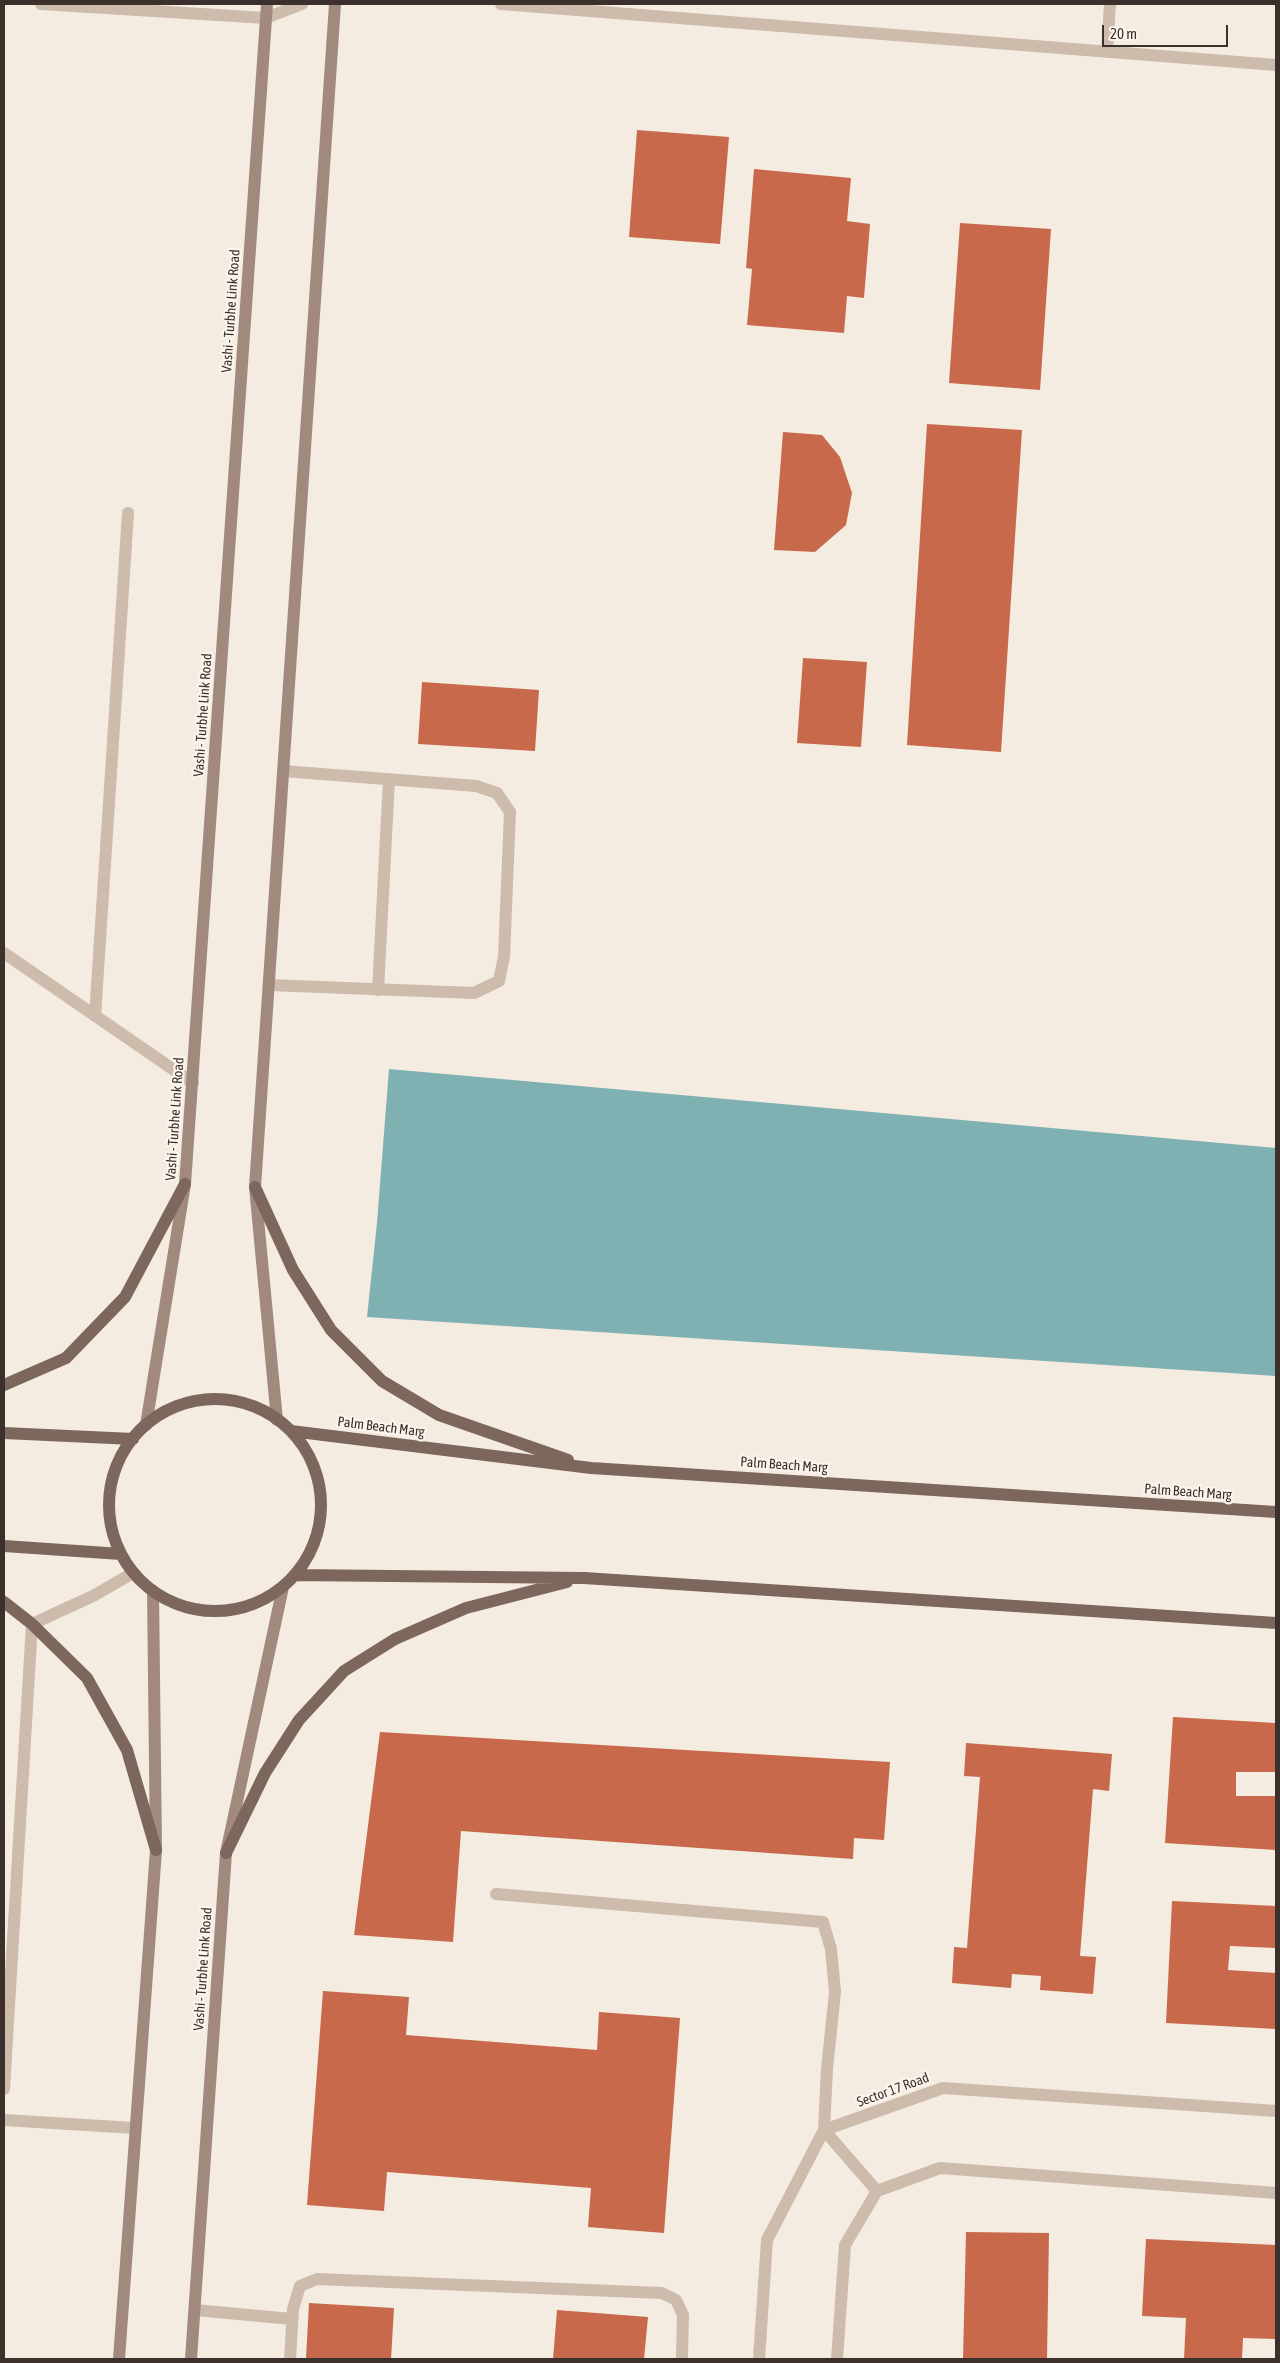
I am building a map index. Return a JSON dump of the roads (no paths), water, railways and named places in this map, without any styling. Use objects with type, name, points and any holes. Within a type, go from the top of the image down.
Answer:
[{"type":"main road","name":"Vashi - Turbhe Link Road","points":[[146,1425],[185,1184],[267,4]]},
{"type":"main road","points":[[277,1420],[255,1187],[335,4]]},
{"type":"main road","points":[[4,1385],[66,1358],[125,1297],[185,1184]]},
{"type":"main road","points":[[255,1187],[293,1270],[331,1330],[382,1381],[439,1415],[591,1468]]},
{"type":"main road","points":[[211,1399],[246,1404],[262,1410],[290,1431],[302,1444],[310,1459],[320,1494],[319,1528],[314,1545],[295,1575],[283,1587],[252,1605],[218,1612],[184,1607],[153,1591],[133,1573],[122,1554],[112,1530],[111,1491],[114,1473],[133,1439],[146,1425],[160,1414],[176,1407],[193,1401],[211,1399]]},
{"type":"main road","name":"Palm Beach Marg","points":[[290,1431],[591,1468],[1276,1512]]},
{"type":"main road","points":[[4,1433],[133,1439]]},
{"type":"main road","points":[[4,1546],[122,1554]]},
{"type":"main road","points":[[295,1575],[584,1578],[1276,1623]]},
{"type":"main road","points":[[226,1853],[264,1773],[299,1720],[344,1671],[395,1639],[466,1608],[584,1578]]},
{"type":"main road","name":"Vashi - Turbhe Link Road","points":[[191,2359],[226,1853],[283,1587]]},
{"type":"main road","points":[[119,2359],[134,2128],[156,1850],[153,1591]]},
{"type":"main road","points":[[4,1602],[32,1624],[87,1678],[127,1750],[156,1850]]},
{"type":"street","points":[[41,4],[266,18],[302,4]]},
{"type":"street","points":[[501,4],[1276,65]]},
{"type":"street","points":[[1107,52],[1110,4]]},
{"type":"street","points":[[95,1016],[128,513]]},
{"type":"street","points":[[269,985],[474,993],[499,981],[504,957],[510,812],[497,794],[476,786],[283,771]]},
{"type":"street","points":[[378,990],[389,780]]},
{"type":"street","points":[[4,953],[193,1084]]},
{"type":"street","points":[[4,2089],[32,1624],[93,1596],[133,1573]]},
{"type":"street","points":[[496,1894],[823,1922],[831,1949],[835,1992],[827,2069],[824,2130],[767,2240],[759,2359]]},
{"type":"street","name":"Sector 17 Road","points":[[824,2130],[943,2088],[1276,2111]]},
{"type":"street","points":[[4,2120],[134,2128]]},
{"type":"street","points":[[824,2130],[877,2191]]},
{"type":"street","points":[[837,2359],[845,2245],[877,2191],[940,2168],[1276,2193]]},
{"type":"street","points":[[290,2359],[293,2309],[300,2286],[316,2279],[662,2292],[676,2300],[683,2315],[682,2359]]},
{"type":"street","points":[[194,2310],[292,2319]]},
{"type":"water","points":[[389,1069],[1276,1148],[1276,1376],[367,1317],[377,1223]]}]
